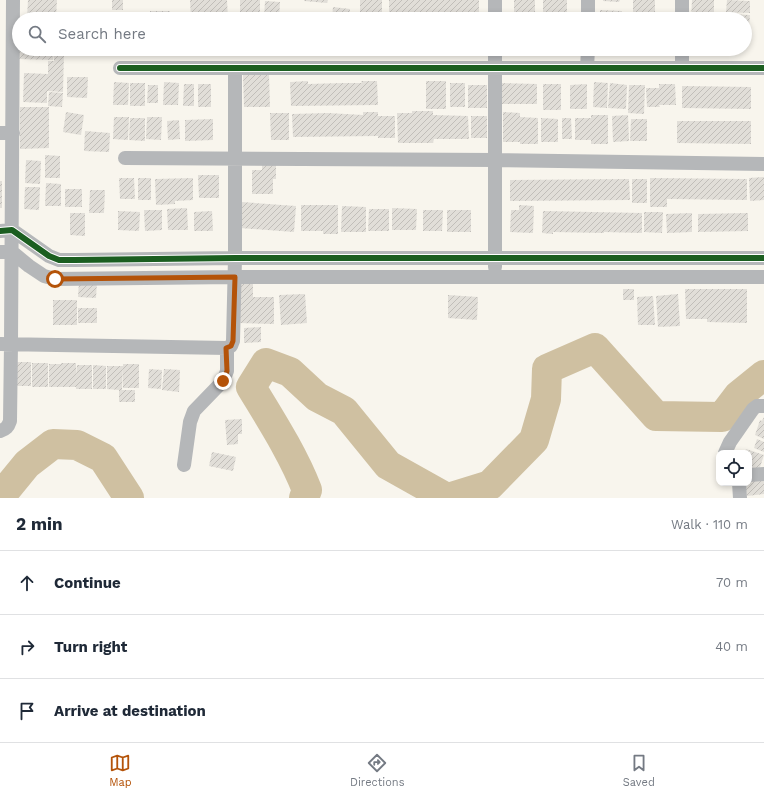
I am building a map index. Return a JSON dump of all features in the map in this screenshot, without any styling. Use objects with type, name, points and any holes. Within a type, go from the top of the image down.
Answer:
[{"type":"street","points":[[0,431],[5,430],[10,421],[6,344],[6,43],[13,0]]},
{"type":"street","points":[[495,0],[495,12]]},
{"type":"street","points":[[588,0],[588,12]]},
{"type":"street","points":[[682,0],[682,12]]},
{"type":"street","points":[[495,56],[495,277]]},
{"type":"street","points":[[587,68],[588,56]]},
{"type":"street","points":[[682,56],[682,68]]},
{"type":"street","points":[[120,68],[764,68]]},
{"type":"street","points":[[6,344],[226,348],[231,346],[233,341],[235,277],[235,68]]},
{"type":"street","points":[[125,158],[495,160],[764,164]]},
{"type":"street","points":[[6,230],[42,252],[59,260],[235,258],[764,258]]},
{"type":"street","points":[[6,252],[44,276],[55,279],[235,277],[764,277]]},
{"type":"street","points":[[184,465],[190,422],[194,411],[223,381],[227,371],[226,348]]},
{"type":"street","points":[[726,450],[730,442],[753,409],[758,406],[764,406]]},
{"type":"street","points":[[752,475],[764,474]]},
{"type":"street","points":[[738,486],[740,498]]},
{"type":"building","points":[[28,0],[57,0],[56,12],[27,12]]},
{"type":"building","points":[[112,0],[123,0],[123,10],[112,10]]},
{"type":"building","points":[[190,0],[227,0],[228,12],[191,12]]},
{"type":"building","points":[[240,0],[260,0],[260,12],[240,12]]},
{"type":"building","points":[[304,0],[328,0],[327,3]]},
{"type":"building","points":[[360,0],[382,0],[382,12],[360,12]]},
{"type":"building","points":[[389,0],[479,0],[479,12],[389,12]]},
{"type":"building","points":[[514,0],[535,0],[535,12],[514,12]]},
{"type":"building","points":[[543,0],[567,0],[567,12],[543,12]]},
{"type":"building","points":[[603,0],[620,0],[619,2]]},
{"type":"building","points":[[633,0],[655,0],[655,12],[633,12]]},
{"type":"building","points":[[692,0],[714,0],[714,12],[691,12]]},
{"type":"building","points":[[727,0],[750,1],[750,12],[726,12]]},
{"type":"building","points":[[265,1],[280,2],[279,12],[264,12]]},
{"type":"building","points":[[333,7],[350,9],[350,12],[333,12]]},
{"type":"building","points":[[600,10],[622,11],[622,12],[600,12]]},
{"type":"building","points":[[150,11],[170,11],[170,12]]},
{"type":"building","points":[[18,56],[53,56],[53,60],[18,59]]},
{"type":"building","points":[[54,56],[64,56],[63,92],[47,91],[47,103],[23,102],[24,73],[48,74],[48,61],[54,61]]},
{"type":"building","points":[[243,75],[269,75],[270,107],[244,107]]},
{"type":"building","points":[[67,77],[88,77],[87,98],[67,97]]},
{"type":"building","points":[[308,81],[308,84],[362,83],[361,81],[377,81],[378,105],[291,106],[290,82]]},
{"type":"building","points":[[426,81],[446,81],[446,109],[426,109]]},
{"type":"building","points":[[114,82],[129,83],[128,105],[113,105]]},
{"type":"building","points":[[164,82],[179,83],[178,105],[163,105]]},
{"type":"building","points":[[594,82],[608,83],[607,108],[593,107]]},
{"type":"building","points":[[130,83],[145,83],[145,106],[130,106]]},
{"type":"building","points":[[450,83],[465,83],[465,107],[450,107]]},
{"type":"building","points":[[497,83],[537,84],[537,104],[497,104]]},
{"type":"building","points":[[610,83],[627,85],[626,109],[608,108]]},
{"type":"building","points":[[184,84],[194,84],[194,106],[183,106]]},
{"type":"building","points":[[198,84],[211,84],[211,107],[198,107]]},
{"type":"building","points":[[543,84],[561,84],[561,110],[543,110]]},
{"type":"building","points":[[587,84],[587,109],[570,109],[570,85]]},
{"type":"building","points":[[659,84],[675,84],[676,105],[647,107],[646,88],[659,88]]},
{"type":"building","points":[[148,85],[158,85],[158,103],[147,103]]},
{"type":"building","points":[[468,85],[487,85],[487,108],[468,108]]},
{"type":"building","points":[[629,85],[645,85],[644,114],[628,113]]},
{"type":"building","points":[[682,86],[751,87],[751,109],[682,108]]},
{"type":"building","points":[[49,92],[63,93],[62,107],[48,106]]},
{"type":"building","points":[[20,107],[49,107],[49,148],[20,149]]},
{"type":"building","points":[[412,111],[433,111],[433,115],[468,116],[469,139],[434,139],[433,143],[398,143],[397,113],[412,113]]},
{"type":"building","points":[[66,112],[84,115],[81,135],[63,132]]},
{"type":"building","points":[[363,112],[378,112],[378,116],[395,116],[395,138],[378,138],[378,136],[293,137],[292,114],[328,113],[363,115]]},
{"type":"building","points":[[503,112],[520,113],[520,117],[538,118],[538,144],[503,142]]},
{"type":"building","points":[[270,113],[289,113],[289,140],[271,140]]},
{"type":"building","points":[[591,115],[608,115],[608,144],[591,144],[591,140],[575,140],[575,118],[591,118]]},
{"type":"building","points":[[628,115],[629,141],[613,142],[612,116]]},
{"type":"building","points":[[471,116],[487,116],[487,138],[471,138]]},
{"type":"building","points":[[114,117],[129,117],[128,140],[113,139]]},
{"type":"building","points":[[147,117],[162,117],[161,140],[146,139]]},
{"type":"building","points":[[130,118],[145,118],[145,141],[129,140]]},
{"type":"building","points":[[541,118],[558,119],[558,142],[541,142]]},
{"type":"building","points":[[562,118],[571,118],[572,139],[562,139]]},
{"type":"building","points":[[213,119],[213,140],[185,141],[185,120]]},
{"type":"building","points":[[631,119],[647,119],[647,141],[630,141]]},
{"type":"building","points":[[179,120],[180,139],[168,140],[167,121]]},
{"type":"building","points":[[677,121],[751,121],[751,144],[677,143]]},
{"type":"building","points":[[85,131],[110,133],[109,152],[84,151]]},
{"type":"building","points":[[45,155],[60,156],[60,178],[45,178]]},
{"type":"building","points":[[26,160],[41,161],[40,184],[25,183]]},
{"type":"building","points":[[262,162],[276,162],[276,179],[273,179],[273,194],[252,194],[252,170],[262,170]]},
{"type":"building","points":[[198,175],[219,175],[219,198],[199,198]]},
{"type":"building","points":[[764,177],[764,200],[750,201],[749,178]]},
{"type":"building","points":[[119,178],[134,178],[135,199],[120,199]]},
{"type":"building","points":[[138,178],[151,178],[151,200],[138,200]]},
{"type":"building","points":[[193,178],[193,200],[175,201],[175,204],[156,205],[155,179]]},
{"type":"building","points":[[650,178],[747,179],[747,200],[667,199],[667,207],[650,207]]},
{"type":"building","points":[[629,179],[630,200],[510,201],[510,180]]},
{"type":"building","points":[[632,179],[647,179],[647,203],[632,203]]},
{"type":"building","points":[[0,181],[2,181],[2,208],[0,208]]},
{"type":"building","points":[[46,183],[61,184],[61,206],[45,206]]},
{"type":"building","points":[[25,187],[40,187],[39,210],[24,209]]},
{"type":"building","points":[[65,189],[82,189],[82,207],[65,207]]},
{"type":"building","points":[[90,190],[105,190],[104,213],[89,213]]},
{"type":"building","points":[[242,202],[296,206],[294,232],[240,228]]},
{"type":"building","points":[[301,205],[338,205],[338,234],[323,234],[323,231],[301,231]]},
{"type":"building","points":[[519,205],[534,206],[533,233],[510,232],[511,210],[519,210]]},
{"type":"building","points":[[342,206],[366,207],[366,232],[341,232]]},
{"type":"building","points":[[187,208],[188,230],[168,230],[167,209]]},
{"type":"building","points":[[392,208],[417,209],[416,230],[392,230]]},
{"type":"building","points":[[369,209],[389,209],[389,231],[368,231]]},
{"type":"building","points":[[144,210],[162,210],[162,230],[145,231]]},
{"type":"building","points":[[423,210],[443,210],[442,231],[423,231]]},
{"type":"building","points":[[447,210],[471,210],[471,232],[447,232]]},
{"type":"building","points":[[118,211],[140,212],[139,231],[118,230]]},
{"type":"building","points":[[212,211],[213,231],[194,231],[194,212]]},
{"type":"building","points":[[543,211],[642,213],[642,233],[542,233]]},
{"type":"building","points":[[644,212],[663,212],[662,233],[644,232]]},
{"type":"building","points":[[70,213],[85,213],[85,236],[70,235]]},
{"type":"building","points":[[692,213],[692,232],[667,233],[666,214]]},
{"type":"building","points":[[748,213],[748,231],[698,232],[698,214]]},
{"type":"building","points":[[79,281],[97,282],[96,298],[78,297]]},
{"type":"building","points":[[239,282],[253,283],[253,297],[274,297],[274,324],[238,323]]},
{"type":"building","points":[[623,289],[634,289],[634,300],[623,300]]},
{"type":"building","points":[[685,289],[747,289],[747,323],[707,322],[707,319],[686,319]]},
{"type":"building","points":[[305,294],[307,323],[281,325],[279,295]]},
{"type":"building","points":[[678,294],[680,326],[658,327],[656,296]]},
{"type":"building","points":[[448,295],[478,297],[477,320],[448,318]]},
{"type":"building","points":[[653,296],[655,325],[638,325],[637,297]]},
{"type":"building","points":[[53,300],[77,300],[77,325],[53,325]]},
{"type":"building","points":[[78,308],[97,308],[97,323],[78,323]]},
{"type":"building","points":[[261,327],[261,342],[244,343],[244,328]]},
{"type":"building","points":[[16,362],[31,362],[31,386],[16,386]]},
{"type":"building","points":[[32,363],[48,363],[48,387],[32,387]]},
{"type":"building","points":[[76,363],[76,375],[77,365],[92,365],[92,389],[76,389],[76,387],[49,387],[49,364]]},
{"type":"building","points":[[123,364],[139,364],[139,388],[123,388]]},
{"type":"building","points":[[93,365],[106,366],[106,389],[93,389]]},
{"type":"building","points":[[107,366],[123,366],[122,390],[135,390],[135,402],[119,402],[119,390],[107,389]]},
{"type":"building","points":[[149,369],[162,370],[161,389],[148,388]]},
{"type":"building","points":[[164,369],[180,370],[179,392],[162,390]]},
{"type":"building","points":[[764,417],[764,439],[755,435],[760,420],[762,421]]},
{"type":"building","points":[[242,419],[242,434],[238,434],[238,444],[227,445],[225,420]]},
{"type":"building","points":[[757,439],[764,442],[764,452],[754,448]]},
{"type":"building","points":[[752,451],[764,455],[758,473],[752,471]]},
{"type":"building","points":[[212,452],[236,457],[233,471],[209,466]]},
{"type":"building","points":[[764,479],[764,494],[747,496],[745,486],[752,486],[752,481]]},
{"type":"waterway","points":[[448,498],[490,485],[534,440],[546,399],[547,369],[595,348],[656,416],[722,417],[738,396],[764,375]]},
{"type":"waterway","points":[[304,498],[307,490],[295,463],[251,387],[266,363],[290,372],[317,397],[344,411],[388,465],[447,498]]},
{"type":"waterway","points":[[0,497],[27,464],[53,444],[77,445],[103,458],[129,498]]},
{"type":"cycle path","points":[[120,68],[764,68]]},
{"type":"cycle path","points":[[0,231],[12,230],[49,256],[59,260],[235,258],[764,258]]},
{"type":"route","points":[[55,279],[235,277],[233,341],[231,346],[226,348],[228,361],[227,371],[223,381]]}]
